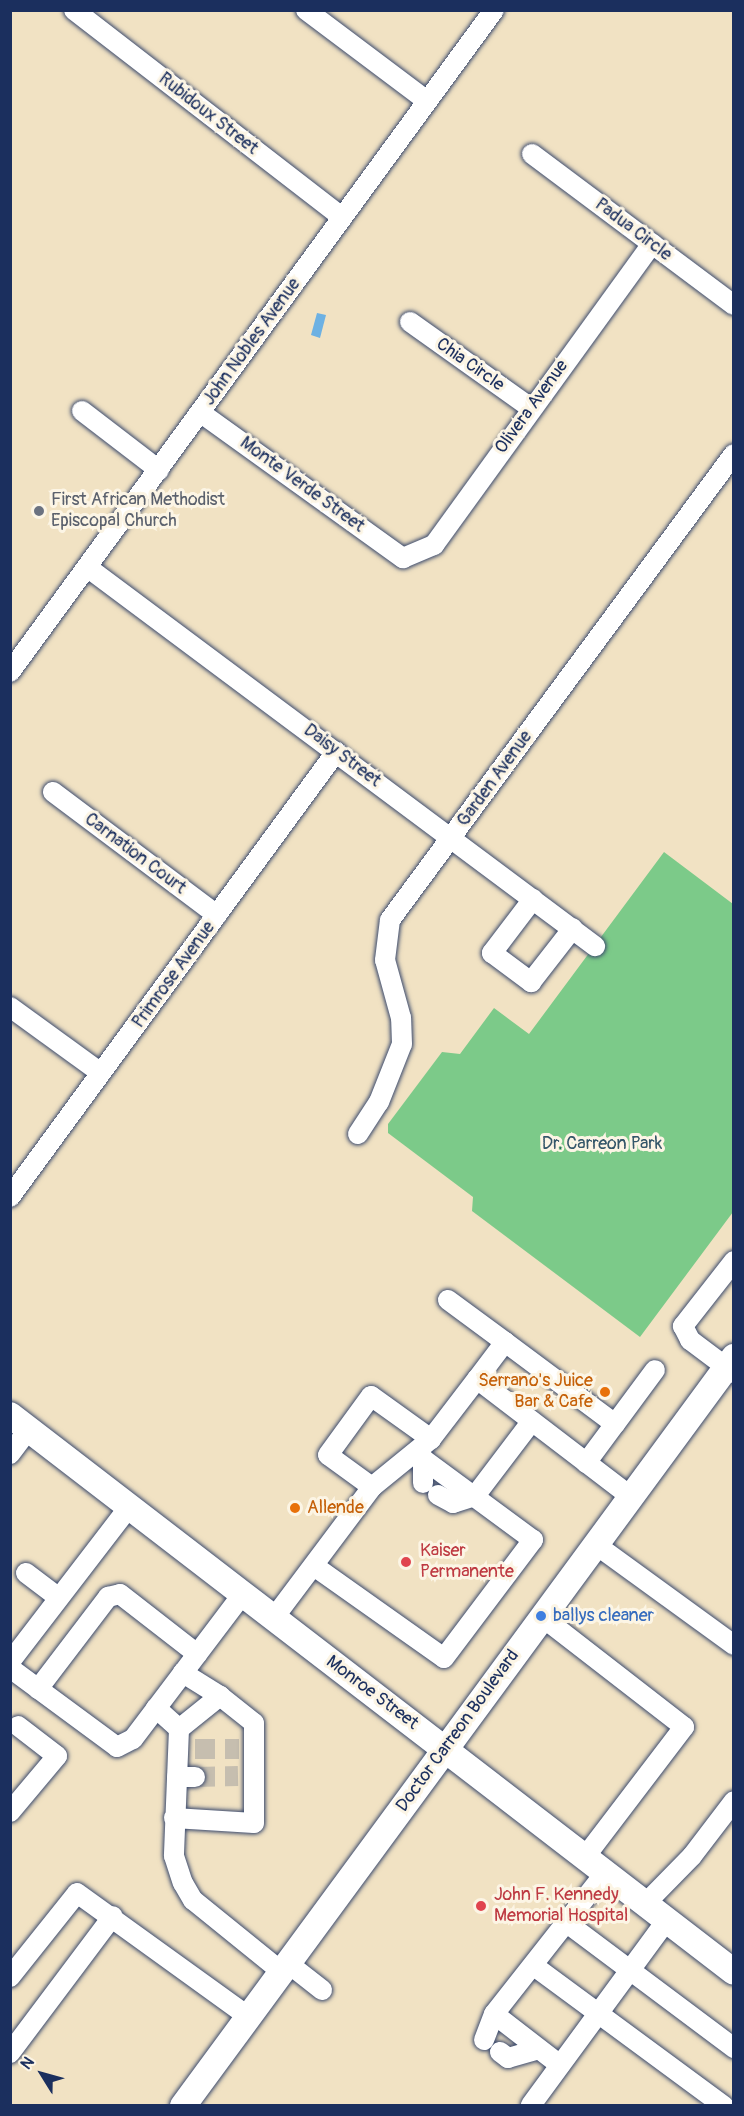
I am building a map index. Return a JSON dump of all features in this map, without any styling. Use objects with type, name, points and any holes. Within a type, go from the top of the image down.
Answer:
[{"type":"main road","name":"Doctor Carreon Boulevard","points":[[183,2106],[286,1969],[541,1616],[731,1366]]},
{"type":"main road","name":"Monroe Street","points":[[20,1422],[273,1619],[446,1748],[644,1905],[734,1972]]},
{"type":"street","name":"Rubidoux Street","points":[[74,10],[342,217]]},
{"type":"street","points":[[306,10],[427,102]]},
{"type":"street","name":"John Nobles Avenue","points":[[13,665],[201,413],[494,10]]},
{"type":"street","name":"Padua Circle","points":[[532,154],[734,305]]},
{"type":"street","name":"Olivera Avenue","points":[[403,558],[434,545],[531,408],[652,244]]},
{"type":"street","name":"Chia Circle","points":[[410,322],[531,408]]},
{"type":"street","points":[[82,411],[159,470]]},
{"type":"street","name":"Monte Verde Street","points":[[201,413],[403,558]]},
{"type":"street","name":"Garden Avenue","points":[[358,1134],[379,1102],[402,1044],[401,1018],[385,960],[390,920],[734,454]]},
{"type":"street","name":"Daisy Street","points":[[87,567],[596,946]]},
{"type":"street","name":"Primrose Avenue","points":[[10,1197],[336,752]]},
{"type":"street","name":"Carnation Court","points":[[53,792],[217,915]]},
{"type":"street","points":[[533,899],[492,953],[531,982],[573,928]]},
{"type":"street","points":[[10,1007],[101,1072]]},
{"type":"street","points":[[731,1366],[690,1340],[683,1326],[734,1261]]},
{"type":"street","points":[[448,1300],[615,1424]]},
{"type":"street","points":[[273,1619],[372,1487],[419,1456],[505,1342]]},
{"type":"street","points":[[586,1463],[655,1370]]},
{"type":"street","points":[[477,1378],[630,1496]]},
{"type":"street","points":[[372,1487],[328,1455],[371,1396],[431,1439]]},
{"type":"street","points":[[419,1456],[431,1489],[453,1503],[475,1496],[532,1421]]},
{"type":"street","points":[[10,1454],[20,1422]]},
{"type":"street","points":[[314,1566],[426,1649],[444,1658],[533,1540],[419,1456]]},
{"type":"street","points":[[10,1662],[129,1507]]},
{"type":"street","points":[[595,1544],[734,1645]]},
{"type":"street","points":[[26,1573],[59,1598]]},
{"type":"street","points":[[38,1689],[108,1597],[120,1594],[197,1654]]},
{"type":"street","points":[[10,1668],[117,1747],[133,1739],[242,1595]]},
{"type":"street","points":[[541,1616],[684,1727],[585,1857]]},
{"type":"street","points":[[174,1818],[254,1823],[246,1777],[247,1750],[254,1723],[220,1696],[183,1673]]},
{"type":"street","points":[[184,1742],[220,1696]]},
{"type":"street","points":[[156,1708],[184,1742],[186,1777],[174,1818],[174,1856],[193,1900],[286,1969],[322,1990]]},
{"type":"street","points":[[10,1812],[57,1756],[13,1728]]},
{"type":"street","points":[[644,1905],[692,1856],[734,1801]]},
{"type":"street","points":[[484,2040],[494,2014],[606,1873]]},
{"type":"street","points":[[10,1977],[77,1893],[112,1916],[250,2018]]},
{"type":"street","points":[[10,2053],[112,1916]]},
{"type":"street","points":[[531,2104],[666,1921]]},
{"type":"street","points":[[567,1923],[734,2048]]},
{"type":"street","points":[[534,1966],[724,2106]]},
{"type":"street","points":[[494,2014],[560,2065]]},
{"type":"street","points":[[500,2052],[508,2058],[539,2049]]},
{"type":"green space","name":"Dr. Carreon Park","points":[[664,852],[733,904],[733,1212],[640,1337],[472,1211],[473,1197],[388,1133],[388,1124],[442,1052],[460,1054],[494,1008],[529,1034]]},
{"type":"water","points":[[317,313],[326,315],[320,338],[311,335]]},
{"type":"tunnel","points":[[195,1749],[239,1749]]},
{"type":"tunnel","points":[[195,1777],[238,1776]]},
{"type":"place","name":"First African Methodist Episcopal Church","points":[[39,511]]},
{"type":"place","name":"Serrano's Juice Bar & Cafe","points":[[605,1392]]},
{"type":"place","name":"Allende","points":[[295,1508]]},
{"type":"place","name":"Kaiser Permanente","points":[[406,1562]]},
{"type":"place","name":"ballys cleaner","points":[[541,1616]]},
{"type":"place","name":"John F. Kennedy Memorial Hospital","points":[[481,1906]]}]
